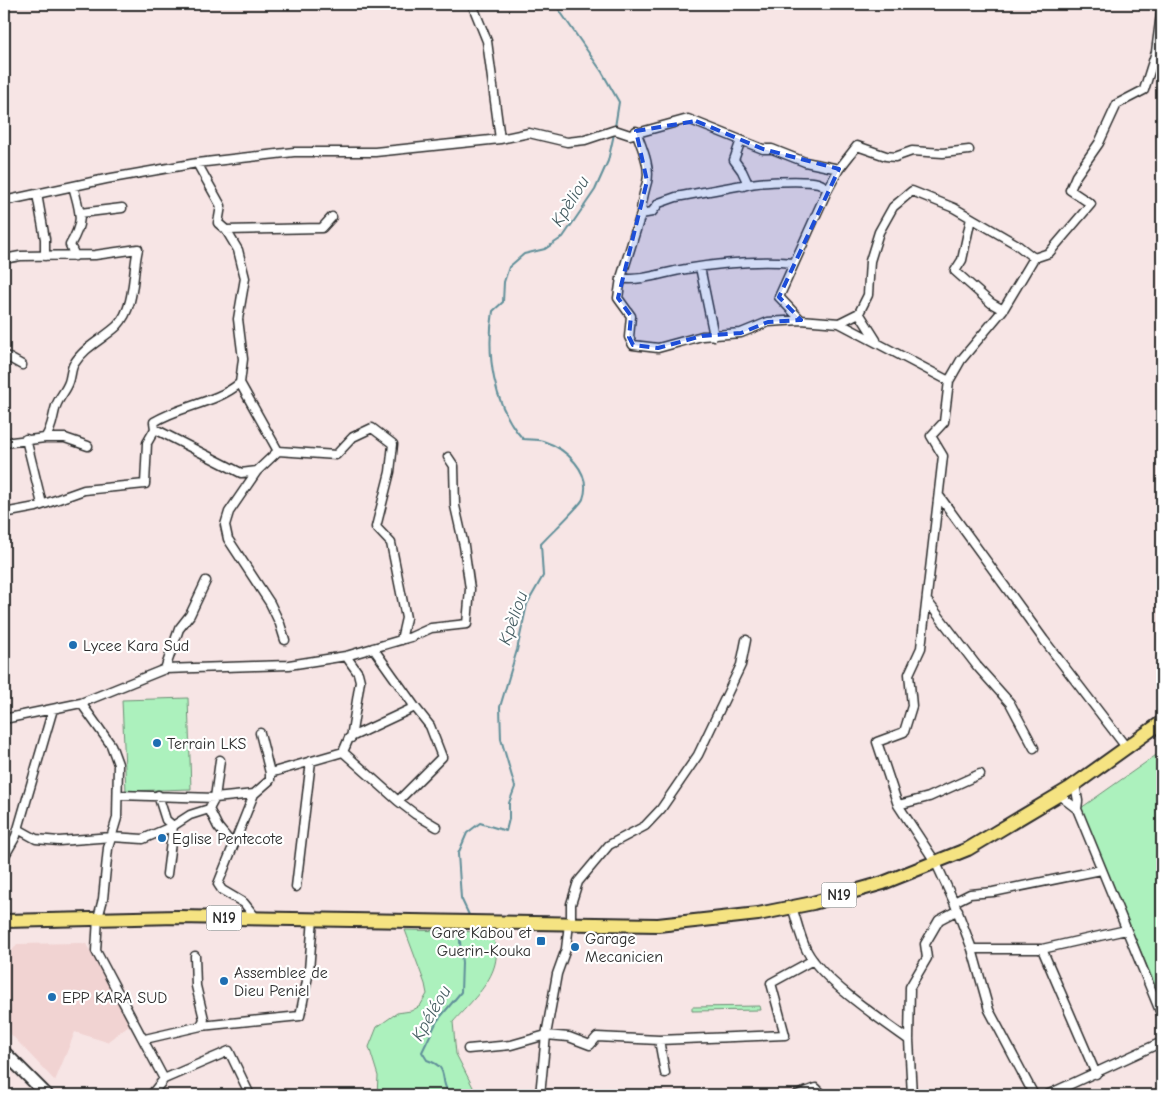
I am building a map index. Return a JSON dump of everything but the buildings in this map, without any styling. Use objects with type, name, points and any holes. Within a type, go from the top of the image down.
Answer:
[{"type":"main road","name":"N19","points":[[4,921],[98,918],[313,918],[445,923],[658,925],[744,916],[792,907],[883,883],[936,863],[994,835],[1059,795],[1162,722]]},
{"type":"main road","points":[[4,1052],[47,1095]]},
{"type":"street","points":[[472,4],[487,41],[500,139]]},
{"type":"street","points":[[1034,1095],[989,1010],[972,949],[958,910],[936,863],[898,805],[878,742],[904,732],[909,721],[913,694],[909,674],[921,648],[928,602],[927,587],[940,497],[938,482],[943,456],[930,436],[944,422],[949,381],[962,360],[1003,310],[1034,258],[1049,253],[1091,204],[1070,190],[1076,176],[1099,143],[1117,104],[1144,90],[1156,52],[1162,6]]},
{"type":"street","points":[[4,201],[197,163],[294,152],[375,152],[500,139],[529,133],[567,142],[585,140],[615,130],[626,135],[636,131],[676,124],[688,119],[805,162],[839,169]]},
{"type":"street","points":[[636,131],[645,156],[648,181],[644,189],[641,214],[621,278],[618,298],[631,316],[629,337],[634,345],[658,348],[702,336],[741,332],[768,322],[801,320],[839,323],[878,341],[904,358],[949,381]]},
{"type":"street","points":[[741,140],[734,160],[748,184]]},
{"type":"street","points":[[801,320],[779,297],[828,190],[839,169],[857,146],[886,156],[895,157],[912,151],[943,153],[969,150]]},
{"type":"street","points":[[197,163],[221,206],[218,223],[226,230],[238,250],[245,278],[238,319],[243,359],[240,383],[278,451]]},
{"type":"street","points":[[641,214],[652,212],[659,203],[676,197],[748,184],[797,180],[819,183],[828,190]]},
{"type":"street","points":[[732,191],[748,184]]},
{"type":"street","points":[[73,186],[80,213],[80,228],[70,245],[75,256]]},
{"type":"street","points":[[839,323],[859,313],[868,295],[870,261],[879,232],[893,207],[912,191],[954,208],[1016,244],[1034,258]]},
{"type":"street","points":[[37,194],[45,239],[45,256]]},
{"type":"street","points":[[80,213],[122,208]]},
{"type":"street","points":[[226,230],[322,228],[332,217]]},
{"type":"street","points":[[971,218],[962,260],[956,271],[992,303],[1003,310]]},
{"type":"street","points":[[4,259],[20,256],[75,256],[138,249],[133,269],[132,293],[127,310],[118,325],[88,348],[72,365],[67,388],[56,406],[52,428],[45,438]]},
{"type":"street","points":[[621,278],[631,280],[742,261],[794,263]]},
{"type":"street","points":[[700,267],[714,336]]},
{"type":"street","points":[[859,313],[878,341]]},
{"type":"street","points":[[4,355],[22,365]]},
{"type":"street","points":[[4,513],[42,504],[84,490],[145,484],[147,443],[155,429],[154,422],[170,412],[226,395],[240,383]]},
{"type":"street","points":[[285,640],[270,603],[228,539],[225,525],[229,512],[257,471],[278,451],[336,455],[353,437],[372,428],[393,444],[390,472],[376,526],[391,543],[406,618],[400,640]]},
{"type":"street","points":[[155,429],[241,473],[257,471]]},
{"type":"street","points":[[4,443],[45,438],[65,438],[88,446]]},
{"type":"street","points":[[26,440],[42,504]]},
{"type":"street","points":[[4,719],[81,703],[164,669],[289,665],[346,656],[400,640],[431,628],[467,624],[470,589],[464,546],[455,506],[454,466],[448,457]]},
{"type":"street","points":[[940,497],[1044,640],[1126,748]]},
{"type":"street","points":[[164,669],[179,629],[190,615],[206,581]]},
{"type":"street","points":[[928,602],[977,666],[1010,703],[1034,748]]},
{"type":"street","points":[[540,1095],[546,1035],[557,974],[566,949],[571,904],[578,882],[609,844],[645,826],[661,809],[698,755],[741,665],[746,640]]},
{"type":"street","points":[[373,648],[430,726],[442,757],[398,800]]},
{"type":"street","points":[[270,773],[343,752],[351,738],[360,681],[358,674],[346,656]]},
{"type":"street","points":[[81,703],[111,745],[118,764],[117,818],[108,848],[103,899],[98,918],[96,951],[126,1011],[145,1039],[164,1079]]},
{"type":"street","points":[[351,738],[415,707]]},
{"type":"street","points":[[4,857],[18,829],[52,710]]},
{"type":"street","points":[[256,918],[244,903],[219,887],[218,882],[254,794],[270,780],[260,733]]},
{"type":"street","points":[[343,752],[415,814],[438,827]]},
{"type":"street","points":[[18,829],[36,839],[58,841],[112,838],[143,839],[174,826],[190,815],[209,810],[215,798],[220,760]]},
{"type":"street","points":[[296,887],[311,761]]},
{"type":"street","points":[[898,805],[929,797],[980,774]]},
{"type":"street","points":[[1076,784],[1077,809],[1162,1016]]},
{"type":"street","points":[[118,795],[215,798],[254,794]]},
{"type":"street","points":[[158,795],[166,820],[174,826]]},
{"type":"street","points":[[1059,795],[1077,809]]},
{"type":"street","points":[[209,810],[232,844]]},
{"type":"street","points":[[167,874],[174,826]]},
{"type":"street","points":[[954,902],[970,894],[993,892],[1101,870]]},
{"type":"street","points":[[792,907],[806,950],[813,960],[851,997],[909,1040]]},
{"type":"street","points":[[912,1095],[909,1040],[910,987],[927,958],[925,944],[939,920],[958,910]]},
{"type":"street","points":[[145,1039],[201,1026],[300,1016],[309,971],[313,918]]},
{"type":"street","points":[[972,949],[1042,949],[1126,930]]},
{"type":"street","points":[[1042,949],[1096,1074]]},
{"type":"street","points":[[195,956],[196,986],[204,1019],[201,1026]]},
{"type":"street","points":[[468,1049],[511,1045],[546,1035],[569,1037],[590,1045],[597,1037],[659,1040],[785,1035],[771,983],[813,960]]},
{"type":"street","points":[[659,1040],[665,1073]]},
{"type":"street","points":[[1047,1095],[1162,1042]]},
{"type":"street","points":[[151,1095],[164,1079],[229,1051],[250,1095]]},
{"type":"street","points":[[797,1095],[816,1088],[823,1095]]},
{"type":"highlighted area","points":[[696,121],[763,149],[839,169],[779,297],[801,320],[768,322],[741,333],[702,336],[658,348],[633,345],[629,337],[631,316],[618,298],[647,181],[636,131]]},
{"type":"shaded area","name":"EPP KARA SUD","points":[[17,944],[86,944],[130,1020],[129,1025],[107,1042],[75,1032],[55,1081],[4,1027],[4,962]]},
{"type":"green space","name":"Terrain LKS","points":[[188,698],[191,789],[126,791],[122,700]]},
{"type":"green space","points":[[1162,751],[1162,1002],[1081,808]]},
{"type":"green space","points":[[405,930],[490,932],[495,945],[496,958],[493,970],[487,982],[453,1022],[456,1054],[477,1095],[377,1095],[378,1076],[369,1047],[377,1027],[397,1013],[411,1011],[420,1006],[427,994]]},
{"type":"green space","points":[[760,1006],[761,1010],[692,1011],[692,1007]]},
{"type":"waterway","name":"Kpèliou","points":[[555,4],[602,72],[619,102],[615,127]]},
{"type":"waterway","name":"Kpèliou","points":[[470,917],[461,898],[458,854],[467,833],[480,823],[506,831],[509,819],[509,803],[515,787],[501,739],[500,707],[517,650],[527,604],[543,576],[541,544],[581,503],[585,489],[581,471],[568,455],[543,441],[523,439],[505,411],[494,379],[491,344],[493,311],[503,302],[504,282],[509,267],[524,254],[545,249],[563,237],[595,190],[608,161],[614,134]]},
{"type":"waterway","name":"Kpéléou","points":[[451,1095],[445,1085],[442,1071],[435,1063],[427,1060],[422,1052],[437,1021],[461,992],[462,963],[459,930],[462,927]]},
{"type":"place","name":"Lycee Kara Sud","points":[[73,645]]},
{"type":"place","name":"Terrain LKS","points":[[157,743]]},
{"type":"place","name":"Eglise Pentecote","points":[[162,838]]},
{"type":"place","name":"Gare Kabou et Guerin-Kouka","points":[[541,941]]},
{"type":"place","name":"Garage Mecanicien","points":[[575,947]]},
{"type":"place","name":"Assemblee de Dieu Peniel","points":[[224,981]]},
{"type":"place","name":"EPP KARA SUD","points":[[52,997]]}]
